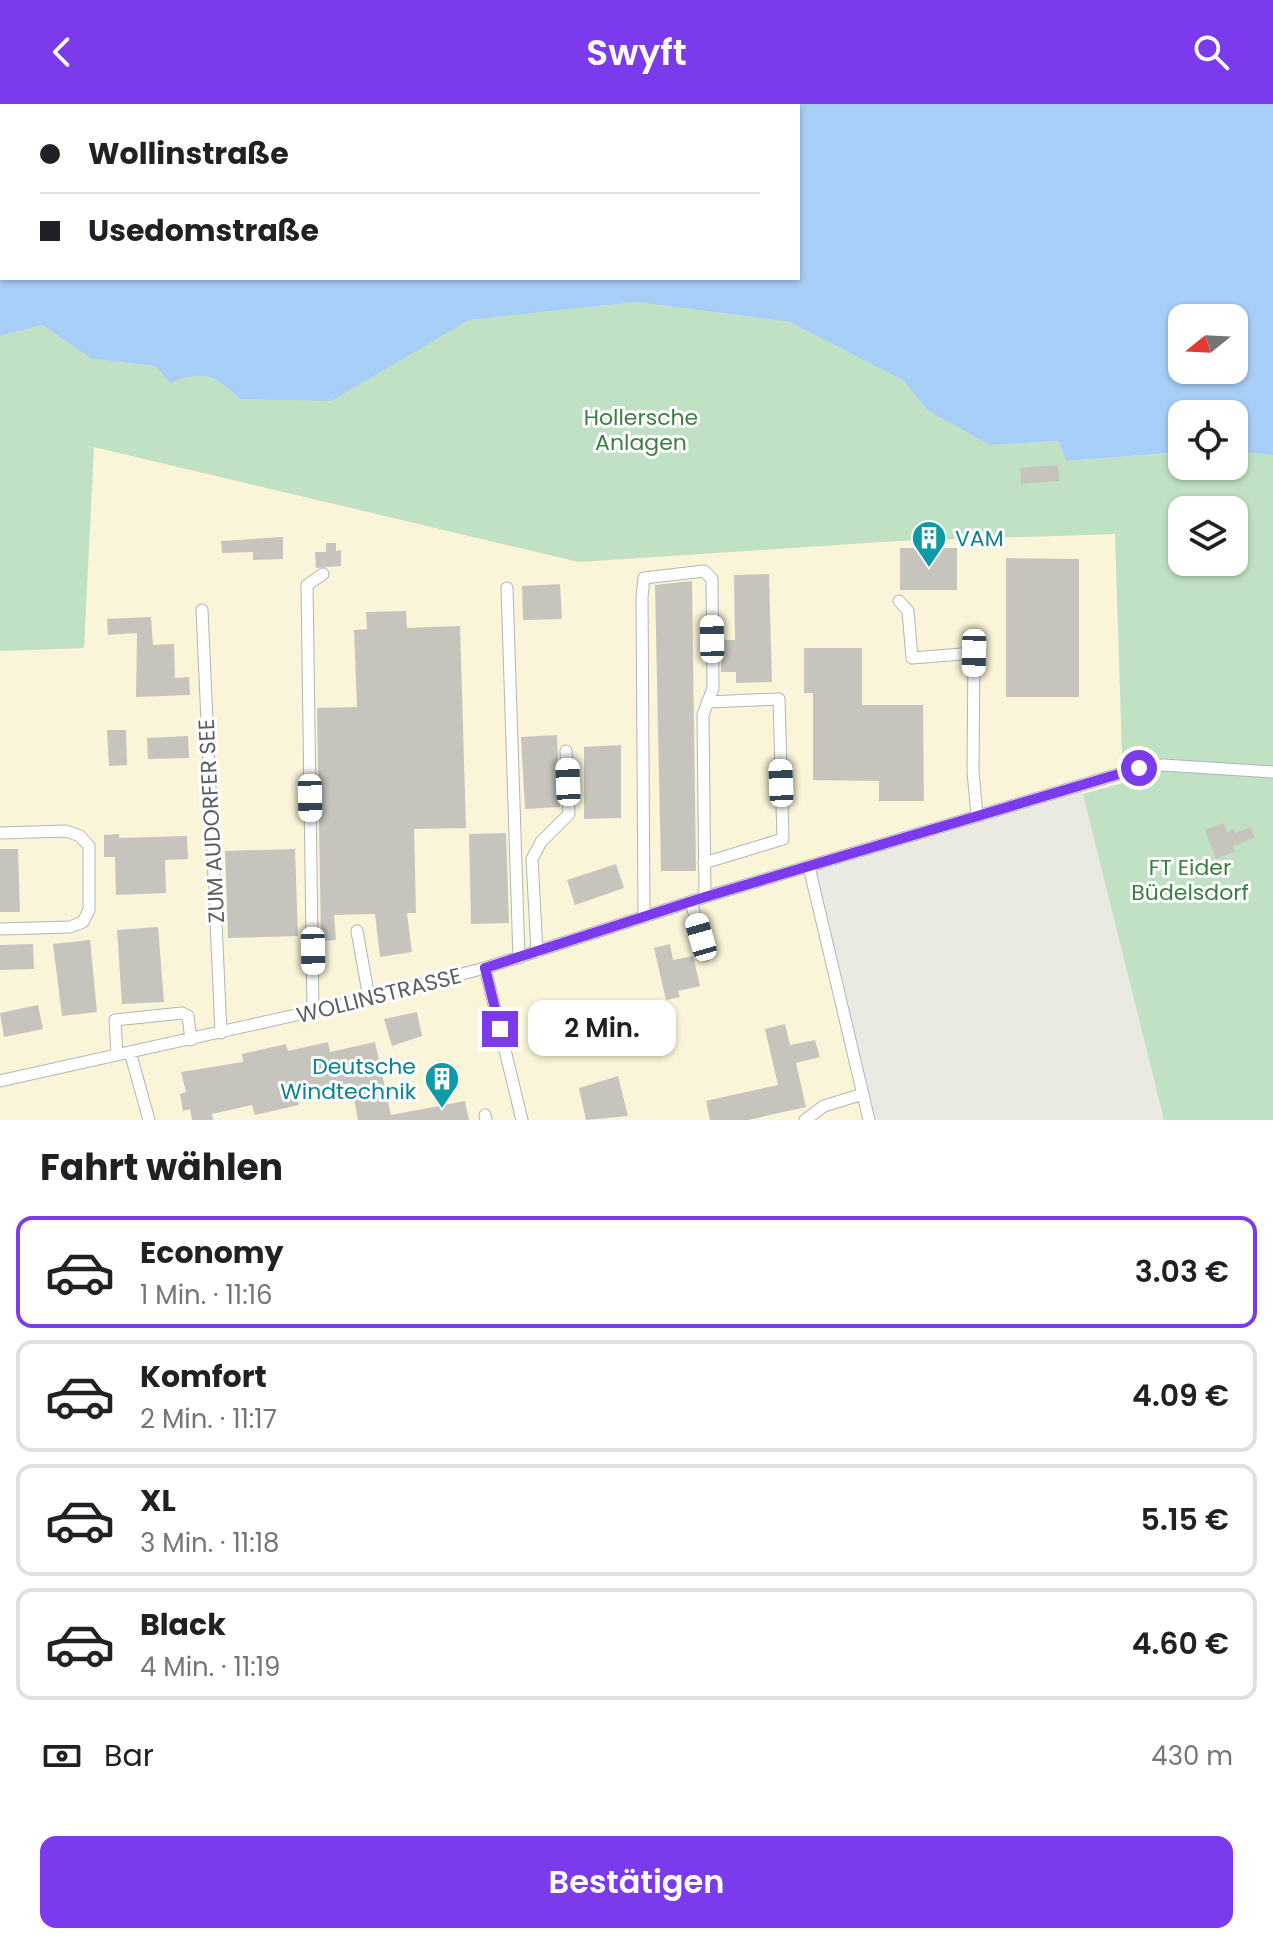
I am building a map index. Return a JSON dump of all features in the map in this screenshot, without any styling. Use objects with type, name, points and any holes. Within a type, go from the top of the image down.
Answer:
[{"type":"street","points":[[313,1011],[307,585],[323,574]]},
{"type":"street","points":[[644,917],[642,597],[644,578],[650,575],[710,574],[713,688],[703,715],[705,897]]},
{"type":"street","points":[[507,588],[519,958]]},
{"type":"street","points":[[899,601],[908,611],[912,658],[974,653],[973,771],[977,816]]},
{"type":"street","name":"ZUM AUDORFER SEE","points":[[202,610],[221,1033]]},
{"type":"street","points":[[704,863],[783,839],[779,699],[707,702]]},
{"type":"street","points":[[537,952],[532,859],[541,842],[569,814],[566,751]]},
{"type":"street","name":"WOLLINSTRASSE","points":[[0,1081],[191,1040],[485,968],[705,897],[1139,768],[1163,765],[1273,772]]},
{"type":"street","points":[[0,833],[66,831],[80,836],[89,846],[89,910],[83,922],[70,927],[0,929]]},
{"type":"street","points":[[809,867],[869,1120]]},
{"type":"street","points":[[691,902],[706,955]]},
{"type":"street","points":[[357,931],[369,998]]},
{"type":"street","points":[[485,968],[522,1120]]},
{"type":"street","points":[[117,1055],[115,1020],[182,1013],[188,1016],[191,1040]]},
{"type":"street","points":[[130,1052],[149,1120]]},
{"type":"street","points":[[805,1120],[824,1106],[863,1094]]},
{"type":"shaded area","points":[[93,447],[579,562],[896,541],[1115,534],[1123,783],[1083,794],[1081,787],[811,867],[870,1120],[0,1120],[0,651],[84,648]]},
{"type":"green space","name":"Hollersche Anlagen","points":[[636,302],[790,322],[904,381],[927,410],[989,445],[1058,441],[1067,461],[1168,453],[1168,480],[1248,480],[1248,452],[1273,455],[1273,1120],[1164,1120],[1083,794],[1123,783],[1115,534],[896,541],[579,562],[94,447],[84,648],[0,651],[0,336],[42,325],[92,359],[155,366],[170,383],[192,376],[208,377],[223,384],[240,399],[435,339],[469,320]]},
{"type":"water","points":[[800,104],[1273,104],[1273,455],[1248,452],[1248,400],[1168,400],[1168,453],[1067,461],[1058,441],[989,445],[927,410],[904,381],[790,322],[636,302],[469,320],[331,401],[240,399],[223,384],[208,377],[192,376],[170,383],[155,366],[92,359],[42,325],[0,336],[0,280],[800,280]]},
{"type":"building","points":[[1058,465],[1059,481],[1021,484],[1020,468]]},
{"type":"building","points":[[283,537],[283,559],[253,560],[253,552],[222,553],[221,541]]},
{"type":"building","points":[[326,543],[336,543],[336,551],[341,550],[341,566],[316,568],[315,552],[326,552]]},
{"type":"building","name":"VAM","points":[[900,548],[957,548],[957,590],[900,590]]},
{"type":"building","points":[[1006,558],[1079,559],[1079,697],[1006,697]]},
{"type":"building","points":[[769,574],[772,682],[736,683],[736,672],[721,672],[721,640],[735,640],[734,575]]},
{"type":"building","points":[[692,581],[696,871],[661,871],[655,585]]},
{"type":"building","points":[[560,584],[562,619],[523,620],[522,586]]},
{"type":"building","points":[[406,611],[407,628],[460,626],[466,828],[414,829],[416,913],[407,913],[412,952],[380,957],[375,914],[334,915],[336,940],[321,941],[317,708],[357,707],[354,630],[367,629],[366,612]]},
{"type":"building","points":[[151,617],[153,645],[174,644],[175,678],[189,677],[190,695],[136,697],[137,633],[108,635],[107,619]]},
{"type":"building","points":[[804,648],[862,648],[862,705],[923,705],[924,801],[879,801],[879,781],[813,780],[813,693],[804,693]]},
{"type":"building","points":[[107,730],[126,730],[127,765],[109,766]]},
{"type":"building","points":[[557,735],[560,807],[525,809],[521,737]]},
{"type":"building","points":[[188,736],[189,758],[148,759],[147,738]]},
{"type":"building","points":[[621,745],[621,818],[584,819],[584,747]]},
{"type":"building","points":[[1224,823],[1227,832],[1234,829],[1235,833],[1251,827],[1255,838],[1233,846],[1235,852],[1216,859],[1205,830]]},
{"type":"building","points":[[506,833],[509,923],[471,924],[469,834]]},
{"type":"building","points":[[119,834],[119,838],[187,836],[188,859],[165,860],[166,893],[116,895],[115,857],[104,857],[104,835]]},
{"type":"building","points":[[0,849],[18,849],[20,912],[0,912]]},
{"type":"building","points":[[295,849],[298,936],[228,938],[225,851]]},
{"type":"building","points":[[616,864],[624,888],[575,905],[567,880]]},
{"type":"building","points":[[158,927],[164,1002],[122,1004],[117,930]]},
{"type":"building","points":[[90,940],[97,1012],[62,1016],[53,944]]},
{"type":"building","points":[[33,944],[34,969],[0,970],[0,945]]},
{"type":"building","points":[[670,944],[673,960],[693,956],[700,986],[678,991],[680,997],[666,1000],[654,948]]},
{"type":"building","points":[[38,1005],[43,1029],[4,1037],[0,1013]]},
{"type":"building","points":[[417,1012],[422,1036],[392,1046],[384,1019]]},
{"type":"building","points":[[651,1015],[657,1042],[616,1051],[609,1024]]},
{"type":"building","points":[[785,1024],[790,1045],[815,1040],[820,1057],[796,1063],[806,1107],[748,1120],[710,1120],[706,1101],[778,1085],[765,1029]]},
{"type":"building","points":[[328,1042],[330,1052],[375,1042],[391,1115],[465,1101],[469,1120],[358,1120],[351,1083],[297,1094],[299,1105],[255,1115],[252,1105],[212,1114],[213,1120],[192,1120],[190,1109],[183,1111],[180,1094],[186,1092],[181,1072],[243,1062],[242,1054],[286,1044],[288,1051]]},
{"type":"building","points":[[618,1076],[628,1116],[586,1120],[579,1088]]},
{"type":"place","name":"VAM","points":[[929,569]]},
{"type":"place","name":"Deutsche Windtechnik","points":[[442,1110]]},
{"type":"route","points":[[500,1029],[485,968],[705,897],[1139,768]]},
{"type":"park label","name":"FT Eider Büdelsdorf","points":[[1190,880]]}]
